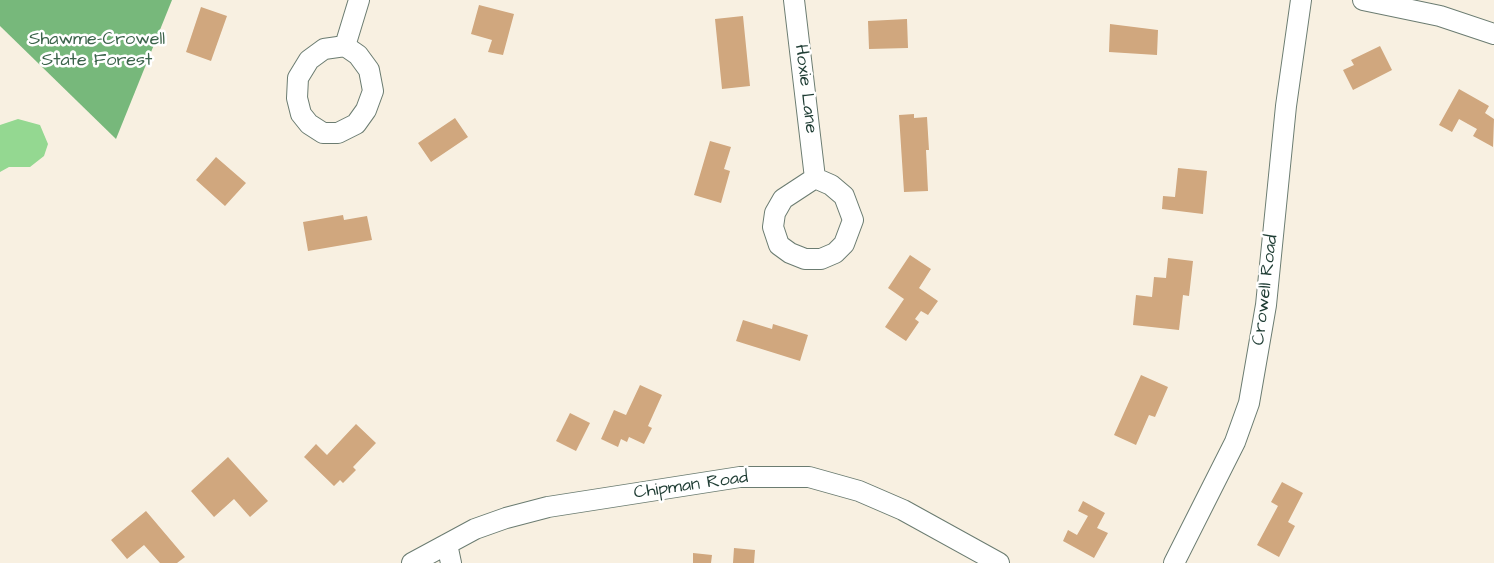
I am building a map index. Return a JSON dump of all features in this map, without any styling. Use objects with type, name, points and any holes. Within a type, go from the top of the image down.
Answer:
[{"type":"street","points":[[345,46],[358,0]]},
{"type":"street","name":"Hoxie Lane","points":[[794,0],[815,178]]},
{"type":"street","name":"Crowell Road","points":[[1174,563],[1235,442],[1249,403],[1266,305],[1286,106],[1301,0]]},
{"type":"street","points":[[1363,0],[1440,16],[1494,34]]},
{"type":"street","points":[[345,46],[358,55],[369,70],[373,92],[366,110],[356,124],[338,133],[323,133],[309,124],[301,114],[297,98],[298,78],[309,60],[324,49],[345,46]]},
{"type":"street","points":[[815,178],[844,196],[853,220],[844,244],[835,253],[821,259],[805,259],[790,253],[779,245],[773,227],[775,213],[783,199],[815,178]]},
{"type":"street","name":"Chipman Road","points":[[412,563],[449,553],[475,529],[548,507],[741,477],[809,477],[859,491],[903,510],[999,563]]},
{"type":"green space","name":"Shawme-Crowell State Forest","points":[[0,0],[172,0],[116,139],[0,26]]},
{"type":"green space","points":[[18,119],[40,125],[48,144],[44,156],[30,167],[9,167],[0,172],[0,125]]},
{"type":"building","points":[[479,5],[514,14],[503,55],[488,52],[492,40],[471,34]]},
{"type":"building","points":[[201,7],[227,16],[211,61],[186,52]]},
{"type":"building","points":[[743,16],[750,86],[722,89],[715,19]]},
{"type":"building","points":[[907,19],[908,48],[869,49],[868,21]]},
{"type":"building","points":[[1110,24],[1158,30],[1157,55],[1109,52]]},
{"type":"building","points":[[1380,46],[1392,70],[1353,90],[1343,70],[1354,65],[1351,60]]},
{"type":"building","points":[[1459,89],[1489,106],[1485,113],[1494,119],[1493,147],[1473,136],[1477,129],[1459,119],[1452,132],[1439,125]]},
{"type":"building","points":[[914,114],[914,118],[927,117],[928,191],[904,192],[899,115]]},
{"type":"building","points":[[455,118],[468,137],[431,162],[418,143]]},
{"type":"building","points":[[710,141],[731,147],[724,169],[730,171],[721,203],[694,195]]},
{"type":"building","points":[[216,157],[246,183],[225,206],[196,180]]},
{"type":"building","points":[[1178,168],[1207,171],[1203,214],[1162,209],[1163,196],[1175,197]]},
{"type":"building","points":[[343,215],[344,220],[367,216],[372,240],[308,251],[303,222]]},
{"type":"building","points":[[910,255],[931,269],[919,288],[938,301],[928,315],[921,311],[915,319],[919,322],[906,341],[885,327],[904,299],[888,288]]},
{"type":"building","points":[[1168,258],[1193,261],[1189,296],[1183,295],[1179,330],[1133,325],[1136,295],[1152,297],[1154,277],[1166,278]]},
{"type":"building","points":[[743,320],[772,329],[773,324],[808,335],[800,361],[736,341]]},
{"type":"building","points":[[1141,375],[1168,387],[1155,417],[1149,415],[1136,445],[1114,435]]},
{"type":"building","points":[[640,385],[662,395],[648,426],[652,428],[644,444],[629,437],[627,442],[621,439],[618,447],[601,439],[614,410],[626,415]]},
{"type":"building","points":[[570,413],[590,423],[576,451],[556,441]]},
{"type":"building","points":[[356,424],[376,443],[353,467],[356,470],[343,483],[340,480],[334,486],[304,457],[316,444],[327,455]]},
{"type":"building","points":[[228,457],[268,501],[250,517],[234,499],[214,517],[191,491]]},
{"type":"building","points":[[1282,482],[1303,493],[1288,522],[1295,526],[1279,557],[1257,545],[1278,506],[1271,502]]},
{"type":"building","points":[[1083,501],[1105,513],[1097,528],[1108,533],[1094,558],[1063,541],[1068,530],[1077,535],[1088,516],[1078,511]]},
{"type":"building","points":[[146,511],[185,557],[177,563],[160,563],[144,545],[127,559],[111,540]]},
{"type":"building","points":[[734,548],[755,550],[754,563],[733,563]]},
{"type":"building","points":[[693,553],[712,555],[711,563],[693,563]]}]
